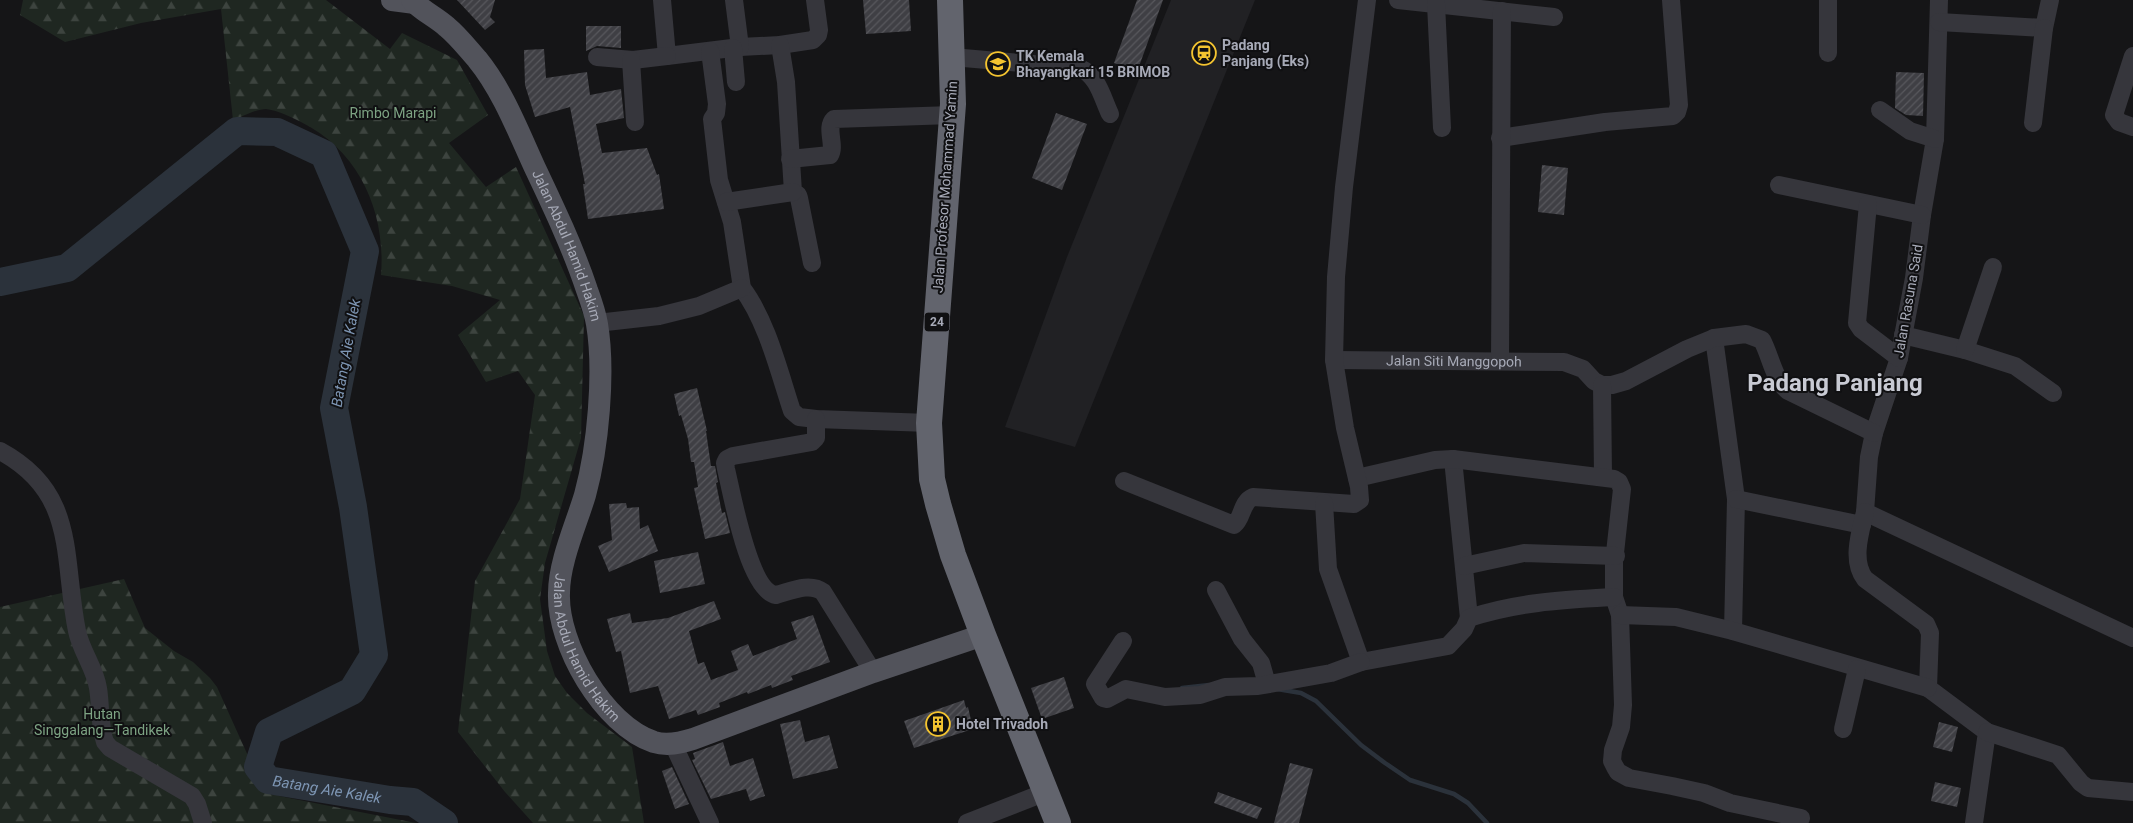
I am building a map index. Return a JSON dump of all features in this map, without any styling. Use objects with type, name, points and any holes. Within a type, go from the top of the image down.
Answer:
[{"type":"highway","name":"Jalan Profesor Mohammad Yamin","points":[[950,0],[952,115],[929,423],[929,451],[938,504],[953,555],[982,635],[1058,823]]},
{"type":"main road","name":"Jalan Abdul Hamid Hakim","points":[[392,0],[413,2],[448,27],[478,61],[502,98],[579,266],[597,323],[600,374],[593,450],[586,492],[564,561],[558,592],[561,620],[570,646],[589,684],[613,714],[633,731],[654,742],[673,744],[693,739],[873,672],[982,635]]},
{"type":"street","points":[[662,0],[667,56]]},
{"type":"street","points":[[734,0],[736,82]]},
{"type":"street","points":[[597,57],[631,60],[813,40],[816,38],[819,30],[815,0]]},
{"type":"street","points":[[1124,481],[1230,525],[1237,523],[1246,502],[1253,497],[1324,503],[1358,503],[1360,500],[1357,478],[1343,419],[1334,360],[1336,277],[1344,187],[1367,0]]},
{"type":"street","points":[[1398,0],[1554,17]]},
{"type":"street","points":[[1500,138],[1604,122],[1673,116],[1677,112],[1679,105],[1672,0]]},
{"type":"street","points":[[1828,0],[1828,53]]},
{"type":"street","name":"Jalan Rasuna Said","points":[[1928,688],[1930,633],[1926,624],[1864,579],[1860,574],[1857,564],[1869,457],[1874,433],[1898,358],[1903,335],[1936,139],[1939,0]]},
{"type":"street","points":[[2033,123],[2044,28],[2050,0]]},
{"type":"street","points":[[1436,4],[1442,128]]},
{"type":"street","points":[[1500,360],[1502,11]]},
{"type":"street","points":[[1939,22],[2044,28]]},
{"type":"street","points":[[780,45],[786,82],[793,192]]},
{"type":"street","points":[[710,51],[717,104],[717,110],[712,119],[716,164],[732,222],[742,288],[761,323],[792,411],[799,417],[816,419],[929,423]]},
{"type":"street","points":[[2133,56],[2114,115],[2118,122],[2133,127]]},
{"type":"street","points":[[952,57],[1080,68],[1088,71],[1094,77],[1110,114]]},
{"type":"street","points":[[631,60],[635,122]]},
{"type":"street","points":[[1880,110],[1910,131],[1936,139]]},
{"type":"street","points":[[790,158],[830,155],[832,151],[830,124],[834,119],[952,115]]},
{"type":"street","points":[[1779,185],[1922,215]]},
{"type":"street","points":[[726,202],[793,192],[798,194],[812,263]]},
{"type":"street","points":[[1868,204],[1857,323],[1861,329],[1898,358]]},
{"type":"street","points":[[1965,350],[1993,267]]},
{"type":"street","points":[[597,323],[659,316],[699,306],[742,288]]},
{"type":"street","points":[[1603,477],[1602,385],[1612,385],[1626,380],[1687,349],[1714,338],[1746,334],[1754,335],[1762,340],[1779,382],[1788,390],[1874,433]]},
{"type":"street","points":[[1903,335],[1965,350],[2015,366],[2053,393]]},
{"type":"street","points":[[1714,338],[1736,499],[1733,632]]},
{"type":"street","name":"Jalan Siti Manggopoh","points":[[1334,360],[1564,362],[1583,368],[1594,381],[1602,385]]},
{"type":"street","points":[[816,419],[816,438],[812,442],[733,456],[727,459],[725,463],[726,470],[752,565],[764,588],[771,594],[776,595],[809,587],[817,587],[823,592],[873,672]]},
{"type":"street","points":[[0,451],[30,470],[41,482],[52,498],[60,518],[78,634],[96,679],[102,734],[105,742],[110,748],[192,796],[197,804],[203,823]]},
{"type":"street","points":[[1357,478],[1435,460],[1453,459],[1603,477],[1619,482],[1622,489],[1614,597],[1620,614],[1624,705],[1621,727],[1613,750],[1612,761],[1618,772],[1629,778],[1704,793],[1730,803],[1800,818]]},
{"type":"street","points":[[1123,641],[1096,681],[1097,689],[1103,698],[1126,689],[1165,697],[1206,694],[1225,687],[1267,684],[1331,673],[1361,662],[1448,646],[1464,629],[1469,618],[1453,459]]},
{"type":"street","points":[[1736,499],[1863,518],[2133,638]]},
{"type":"street","points":[[1324,503],[1328,570],[1361,662]]},
{"type":"street","points":[[1464,566],[1524,553],[1616,556]]},
{"type":"street","points":[[1216,590],[1242,639],[1261,663],[1267,684]]},
{"type":"street","points":[[1469,618],[1537,602],[1614,597]]},
{"type":"street","points":[[1620,614],[1676,617],[1928,688],[1987,732],[2058,755],[2081,783],[2088,788],[2133,792]]},
{"type":"street","points":[[1843,729],[1858,668]]},
{"type":"street","points":[[1974,823],[1987,732]]},
{"type":"street","points":[[673,744],[710,823]]},
{"type":"street","points":[[968,823],[1046,792]]},
{"type":"shaded area","points":[[1171,0],[1255,0],[1075,447],[1005,427],[1067,257]]},
{"type":"green space","name":"Rimbo Marapi","points":[[23,0],[326,0],[390,49],[402,33],[457,60],[488,115],[449,143],[486,187],[516,167],[584,316],[581,438],[545,563],[540,599],[547,651],[555,676],[567,693],[587,713],[632,747],[644,823],[533,823],[505,792],[458,732],[475,581],[520,499],[535,395],[518,371],[486,382],[458,335],[500,300],[452,286],[381,275],[379,229],[373,207],[365,186],[354,167],[339,149],[322,134],[301,122],[275,111],[262,109],[233,120],[221,9],[141,23],[65,42],[20,15]]},
{"type":"green space","name":"Hutan Singgalang—Tandikek","points":[[124,579],[145,628],[174,651],[193,662],[217,687],[258,778],[279,796],[416,823],[0,823],[0,607]]},
{"type":"building","points":[[457,0],[495,0],[490,17],[495,22],[485,30]]},
{"type":"building","points":[[863,0],[909,0],[911,31],[866,34]]},
{"type":"building","points":[[1137,0],[1163,0],[1137,72],[1114,63]]},
{"type":"building","points":[[586,26],[621,26],[621,48],[597,46],[586,51]]},
{"type":"building","points":[[544,49],[546,78],[587,72],[590,95],[621,89],[624,118],[596,124],[602,153],[647,148],[657,175],[659,174],[664,209],[588,219],[583,184],[585,184],[570,107],[535,117],[525,85],[524,50]]},
{"type":"building","points":[[1896,72],[1924,73],[1923,116],[1906,115],[1895,108]]},
{"type":"building","points":[[1056,113],[1087,124],[1062,190],[1032,178]]},
{"type":"building","points":[[1542,165],[1568,168],[1564,215],[1538,212]]},
{"type":"building","points":[[697,388],[707,431],[711,466],[715,466],[718,482],[716,483],[722,513],[725,512],[730,533],[705,539],[694,488],[698,487],[694,462],[691,462],[688,439],[681,415],[679,416],[674,394]]},
{"type":"building","points":[[626,503],[627,508],[639,507],[640,529],[648,525],[658,551],[609,572],[598,546],[612,540],[609,504]]},
{"type":"building","points":[[698,552],[705,584],[660,593],[654,561]]},
{"type":"building","points":[[714,601],[721,619],[689,631],[698,664],[704,662],[711,680],[738,670],[731,651],[748,644],[753,656],[797,639],[791,622],[813,615],[830,662],[791,676],[793,680],[772,688],[771,685],[719,703],[720,707],[698,715],[696,710],[669,719],[658,686],[630,693],[621,651],[616,652],[607,619],[630,613],[632,623],[668,618]]},
{"type":"building","points":[[1064,677],[1074,708],[1042,719],[1031,688]]},
{"type":"building","name":"Hotel Trivadoh","points":[[964,700],[966,708],[968,707],[973,729],[914,748],[904,721]]},
{"type":"building","points":[[800,720],[805,742],[829,735],[838,768],[793,779],[780,724]]},
{"type":"building","points":[[1939,722],[1958,727],[1952,752],[1933,747]]},
{"type":"building","points":[[723,742],[730,766],[753,758],[765,796],[750,801],[746,789],[711,799],[692,760],[695,759],[693,753]]},
{"type":"building","points":[[1290,763],[1313,769],[1299,823],[1274,823]]},
{"type":"building","points":[[672,767],[689,804],[675,809],[662,771]]},
{"type":"building","points":[[1935,782],[1961,788],[1957,807],[1931,801]]},
{"type":"building","points":[[1218,792],[1262,808],[1257,819],[1214,803]]},
{"type":"waterway","name":"Batang Aie Kalek","points":[[0,282],[67,268],[237,131],[277,132],[324,154],[365,251],[334,408],[353,507],[374,655],[352,691],[269,732],[258,767],[268,780],[413,802],[444,823]]},
{"type":"waterway","points":[[1182,688],[1209,685]]},
{"type":"waterway","points":[[1277,689],[1301,693],[1316,701],[1361,745],[1385,763],[1410,780],[1454,794],[1468,803],[1487,823]]},
{"type":"place","name":"Padang Panjang (Eks)","points":[[1204,53]]},
{"type":"place","name":"TK Kemala Bhayangkari 15 BRIMOB","points":[[998,64]]},
{"type":"place","name":"Hotel Trivadoh","points":[[938,724]]},
{"type":"district","name":"Padang Panjang","points":[[1835,383]]}]
